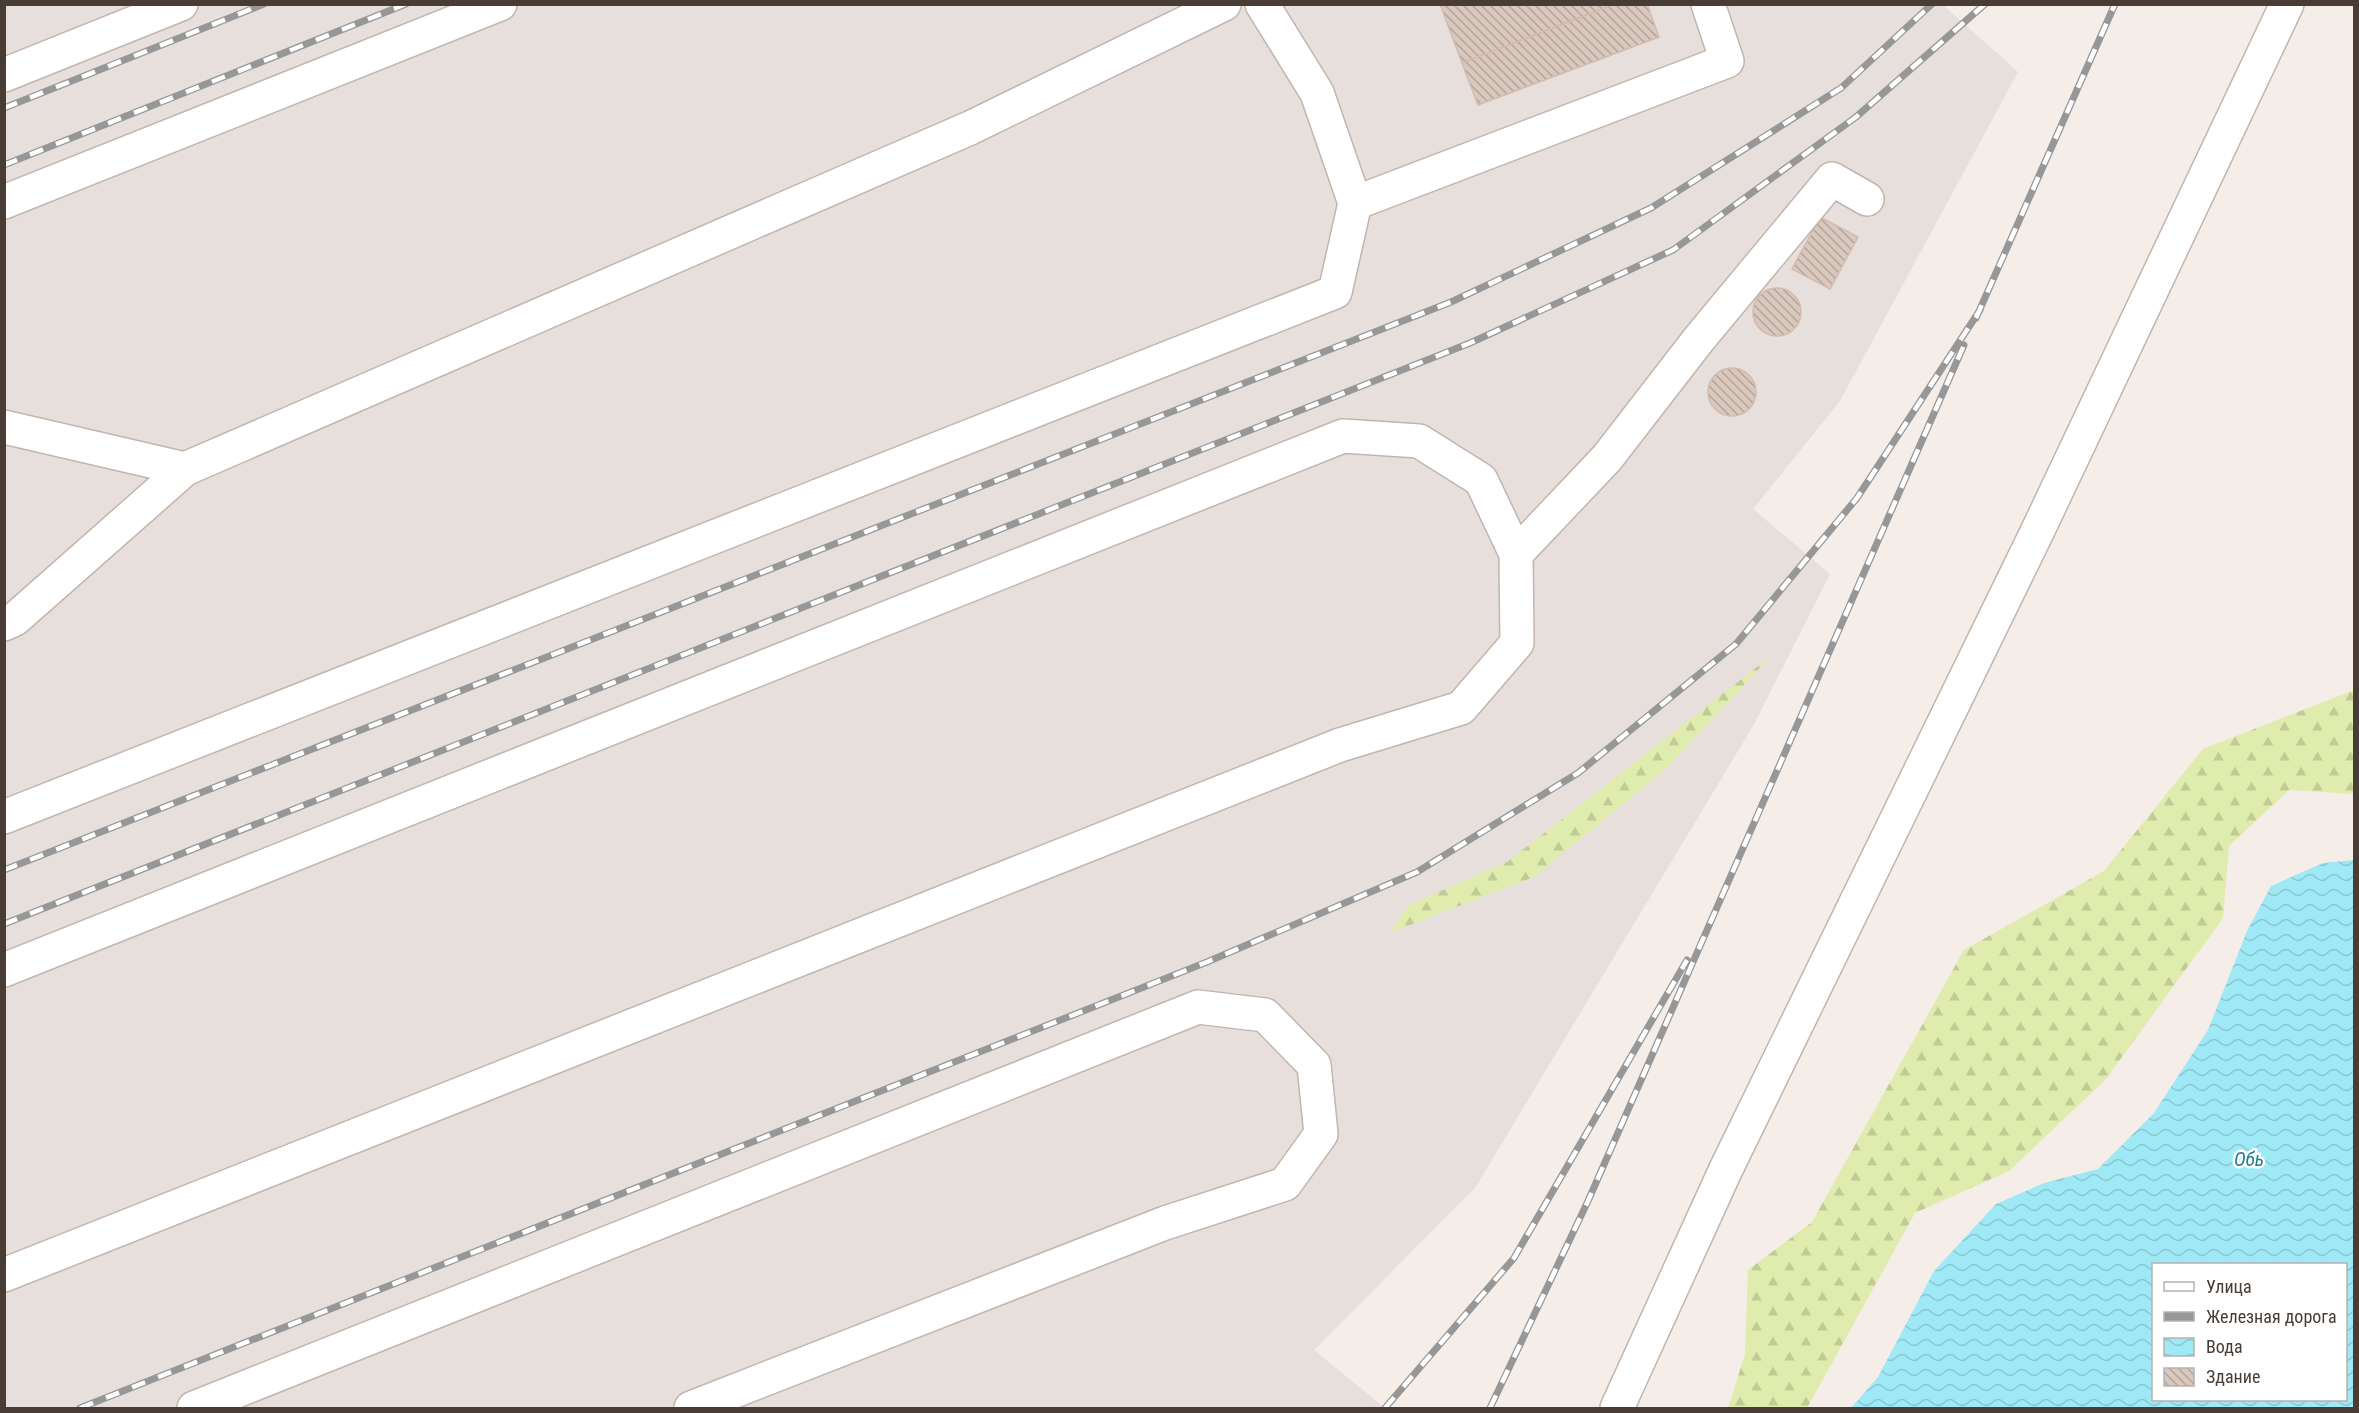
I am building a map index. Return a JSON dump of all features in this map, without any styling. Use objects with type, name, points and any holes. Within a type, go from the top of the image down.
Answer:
[{"type":"street","points":[[4,75],[181,4]]},
{"type":"street","points":[[4,202],[500,4]]},
{"type":"street","points":[[4,624],[15,619],[185,469],[970,128],[1224,4]]},
{"type":"street","points":[[4,817],[1335,292],[1355,203],[1317,93],[1262,4]]},
{"type":"street","points":[[1355,203],[1727,61],[1708,4]]},
{"type":"street","points":[[1617,1408],[1726,1169],[2038,530],[2287,4]]},
{"type":"street","points":[[1516,554],[1607,458],[1699,339],[1832,179],[1867,199]]},
{"type":"street","points":[[4,427],[185,469]]},
{"type":"street","points":[[4,970],[1343,436],[1419,441],[1481,480],[1516,554],[1517,643],[1461,708],[1340,745],[4,1275]]},
{"type":"street","points":[[194,1408],[1198,1007],[1265,1015],[1314,1065],[1322,1134],[1285,1184],[1165,1223],[691,1408]]},
{"type":"shaded area","points":[[1942,4],[2018,72],[1840,401],[1753,509],[1830,574],[1753,726],[1475,1188],[1314,1350],[1385,1408],[5,1408],[5,5]]},
{"type":"green space","points":[[1771,656],[1668,767],[1534,877],[1389,933],[1409,905],[1507,862]]},
{"type":"green space","points":[[2354,690],[2354,794],[2289,790],[2229,846],[2223,918],[2106,1079],[2009,1171],[1915,1213],[1807,1408],[1728,1408],[1745,1354],[1748,1270],[1812,1222],[1964,950],[2104,871],[2203,749]]},
{"type":"water","name":"Обь","points":[[2354,860],[2354,1408],[1851,1408],[1878,1377],[1934,1271],[1996,1204],[2044,1183],[2098,1169],[2154,1113],[2208,1030],[2247,931],[2271,886],[2323,863]]},
{"type":"building","points":[[1440,4],[1615,4],[1462,63]]},
{"type":"building","points":[[1615,4],[1647,4],[1659,37],[1478,105],[1462,63]]},
{"type":"building","points":[[1820,217],[1858,237],[1830,289],[1792,269]]},
{"type":"building","points":[[1777,288],[1794,295],[1801,312],[1794,329],[1777,336],[1760,329],[1753,312],[1760,295]]},
{"type":"building","points":[[1732,368],[1749,375],[1756,392],[1749,409],[1732,416],[1715,409],[1708,392],[1715,375]]},
{"type":"railway","points":[[4,108],[264,4]]},
{"type":"railway","points":[[4,165],[406,4]]},
{"type":"railway","points":[[4,870],[1451,302],[1651,208],[1841,88],[1932,4]]},
{"type":"railway","points":[[4,924],[1470,343],[1673,250],[1856,117],[1985,4]]},
{"type":"railway","points":[[1976,318],[2115,4]]},
{"type":"railway","points":[[80,1408],[1207,962],[1417,872],[1578,773],[1736,644],[1857,498],[1980,310]]},
{"type":"railway","points":[[1490,1408],[1588,1201],[1964,345]]},
{"type":"railway","points":[[1385,1408],[1514,1258],[1687,960]]}]
